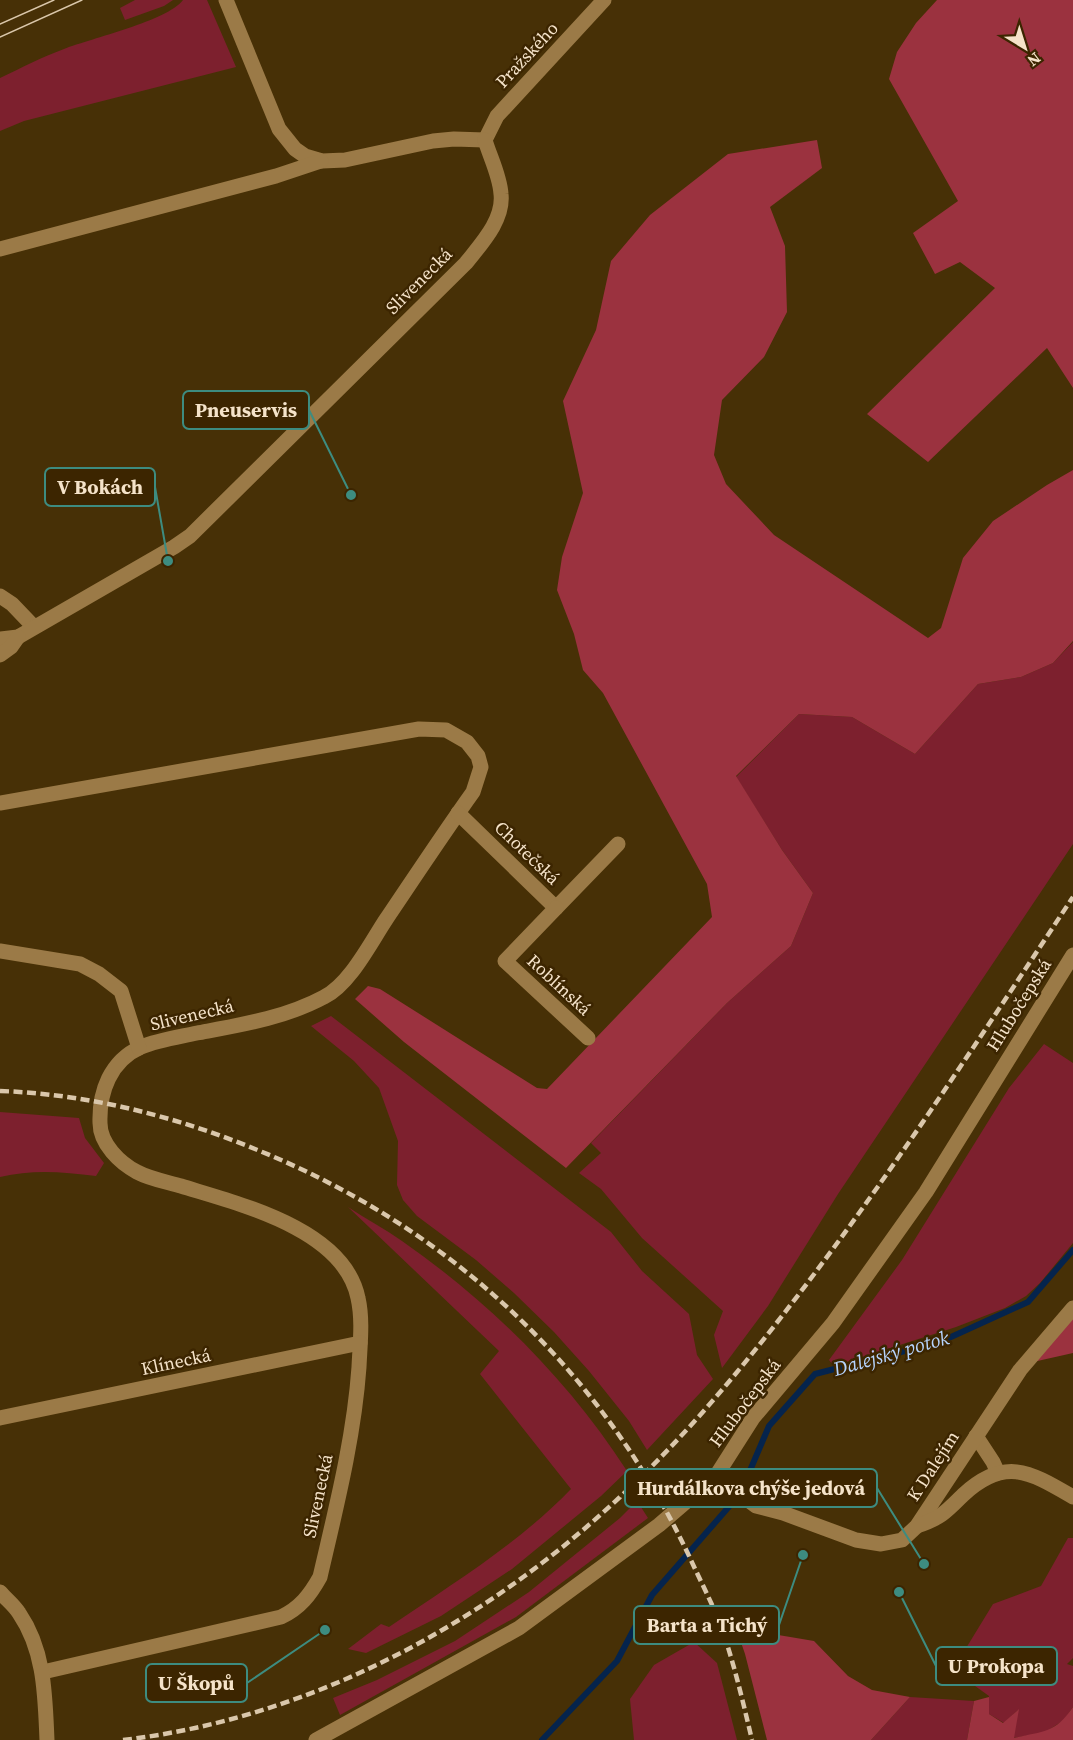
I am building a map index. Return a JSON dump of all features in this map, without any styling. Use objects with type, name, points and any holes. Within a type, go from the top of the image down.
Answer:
[{"type":"street","points":[[226,0],[279,129],[305,156],[322,161]]},
{"type":"street","name":"Pražského","points":[[485,140],[497,116],[604,0]]},
{"type":"street","points":[[0,249],[276,176],[322,161],[345,160],[433,141],[485,140]]},
{"type":"street","name":"Slivenecká","points":[[0,655],[11,647],[18,637],[190,536],[466,263],[497,219],[501,206],[501,193],[485,140]]},
{"type":"street","points":[[0,596],[12,604],[34,627]]},
{"type":"street","name":"Slivenecká","points":[[0,639],[18,637]]},
{"type":"street","name":"Slivenecká","points":[[0,803],[419,729],[446,730],[467,742],[478,756],[481,767],[473,792],[355,967],[328,996],[267,1019],[168,1039],[139,1048],[116,1066],[104,1084],[101,1131],[108,1146],[122,1162],[139,1173],[291,1224],[316,1239],[336,1257],[350,1275],[358,1297],[360,1342],[356,1409],[320,1577],[308,1599],[281,1617],[43,1672]]},
{"type":"street","name":"Chotečská","points":[[458,813],[556,908],[618,844]]},
{"type":"street","name":"Roblínská","points":[[556,908],[505,961],[588,1038]]},
{"type":"street","points":[[0,951],[80,964],[99,974],[121,992],[139,1048]]},
{"type":"street","name":"Hlubočepská","points":[[316,1740],[519,1628],[659,1526],[716,1476],[753,1418],[833,1323],[926,1192],[1073,955]]},
{"type":"street","name":"K Dalejím","points":[[716,1476],[756,1506],[783,1513],[856,1540],[881,1544],[902,1540],[917,1526],[1020,1370],[1073,1308]]},
{"type":"street","name":"Klínecká","points":[[0,1418],[360,1342]]},
{"type":"street","points":[[976,1436],[998,1473]]},
{"type":"street","points":[[917,1526],[936,1520],[975,1484],[998,1473],[1026,1472],[1073,1497]]},
{"type":"street","points":[[0,1592],[18,1611],[30,1632],[43,1672],[47,1740]]},
{"type":"shaded area","points":[[135,0],[173,0],[164,6],[125,20],[120,8]]},
{"type":"shaded area","points":[[183,0],[207,0],[236,67],[24,121],[0,131],[0,78],[56,52],[146,22],[174,8]]},
{"type":"shaded area","points":[[937,0],[1073,0],[1073,388],[1047,348],[928,462],[867,414],[995,288],[960,262],[935,274],[913,233],[958,201],[889,79],[897,52],[916,23]]},
{"type":"shaded area","points":[[817,140],[822,168],[770,207],[785,246],[787,312],[764,357],[722,400],[714,455],[726,484],[774,535],[928,638],[941,628],[963,558],[993,521],[1073,470],[1073,641],[1053,663],[1021,677],[978,684],[915,754],[852,717],[799,714],[736,776],[782,850],[813,893],[791,946],[727,1003],[566,1168],[404,1042],[355,999],[368,986],[380,989],[537,1088],[547,1089],[712,917],[707,884],[603,693],[583,670],[574,634],[557,590],[562,557],[583,493],[563,401],[596,330],[611,261],[650,215],[728,154]]},
{"type":"shaded area","points":[[1073,642],[1073,844],[838,1194],[768,1306],[722,1368],[714,1335],[723,1311],[642,1238],[601,1189],[579,1173],[601,1153],[591,1143],[727,1003],[791,946],[813,893],[782,850],[736,777],[799,714],[852,717],[915,754],[978,684],[1021,677],[1053,663]]},
{"type":"shaded area","points":[[331,1016],[611,1232],[642,1271],[689,1314],[697,1355],[713,1379],[647,1450],[629,1421],[554,1332],[514,1293],[476,1260],[417,1216],[403,1200],[397,1185],[398,1141],[379,1088],[354,1061],[311,1026]]},
{"type":"shaded area","points":[[1044,1044],[1073,1063],[1073,1243],[1040,1283],[1026,1296],[1005,1308],[956,1327],[834,1366],[829,1360],[902,1260],[1009,1088]]},
{"type":"shaded area","points":[[0,1112],[79,1118],[85,1138],[104,1163],[96,1176],[36,1172],[0,1177]]},
{"type":"shaded area","points":[[348,1207],[435,1265],[497,1317],[526,1345],[579,1405],[627,1471],[601,1496],[512,1569],[441,1616],[366,1653],[348,1649],[381,1624],[389,1627],[484,1562],[529,1528],[571,1489],[480,1374],[499,1351]]},
{"type":"shaded area","points":[[1073,1318],[1073,1353],[1033,1362]]},
{"type":"shaded area","points":[[637,1501],[648,1518],[516,1617],[340,1715],[333,1698],[377,1680],[455,1641],[529,1592],[620,1518]]},
{"type":"shaded area","points":[[1068,1538],[1073,1538],[1073,1658],[1067,1664],[1073,1666],[1073,1707],[1064,1720],[1044,1733],[1013,1738],[1018,1710],[1004,1723],[989,1714],[989,1696],[957,1673],[960,1658],[993,1604],[1041,1586]]},
{"type":"shaded area","points":[[733,1619],[755,1631],[814,1641],[848,1676],[872,1690],[910,1697],[871,1740],[767,1740],[745,1654]]},
{"type":"shaded area","points":[[694,1642],[717,1663],[737,1740],[634,1740],[630,1699],[654,1665]]},
{"type":"shaded area","points":[[910,1697],[974,1701],[967,1740],[871,1740]]},
{"type":"shaded area","points":[[989,1697],[989,1714],[1003,1723],[1019,1709],[1014,1738],[1054,1727],[1073,1707],[1073,1740],[967,1740],[974,1701]]},
{"type":"waterway","name":"Dalejský potok","points":[[542,1740],[617,1661],[652,1595],[740,1494],[769,1426],[815,1374],[940,1342],[1028,1302],[1073,1250]]},
{"type":"tram line","points":[[0,24],[54,0]]},
{"type":"tram line","points":[[0,37],[82,0]]},
{"type":"railway","points":[[123,1740],[192,1728],[260,1711],[326,1687],[390,1658],[452,1624],[511,1586],[567,1543],[620,1497],[714,1400],[799,1294],[905,1147],[1073,897]]},
{"type":"railway","points":[[0,1091],[66,1097],[130,1109],[193,1126],[255,1149],[326,1181],[392,1219],[454,1263],[512,1312],[564,1366],[612,1425],[654,1489],[690,1558],[721,1626],[752,1740]]},
{"type":"place","name":"Pneuservis","points":[[351,495]]},
{"type":"place","name":"V Bokách","points":[[168,561]]},
{"type":"place","name":"Barta a Tichý","points":[[803,1555]]},
{"type":"place","name":"Hurdálkova chýše jedová","points":[[924,1564]]},
{"type":"place","name":"U Prokopa","points":[[899,1592]]},
{"type":"place","name":"U Škopů","points":[[325,1630]]}]
